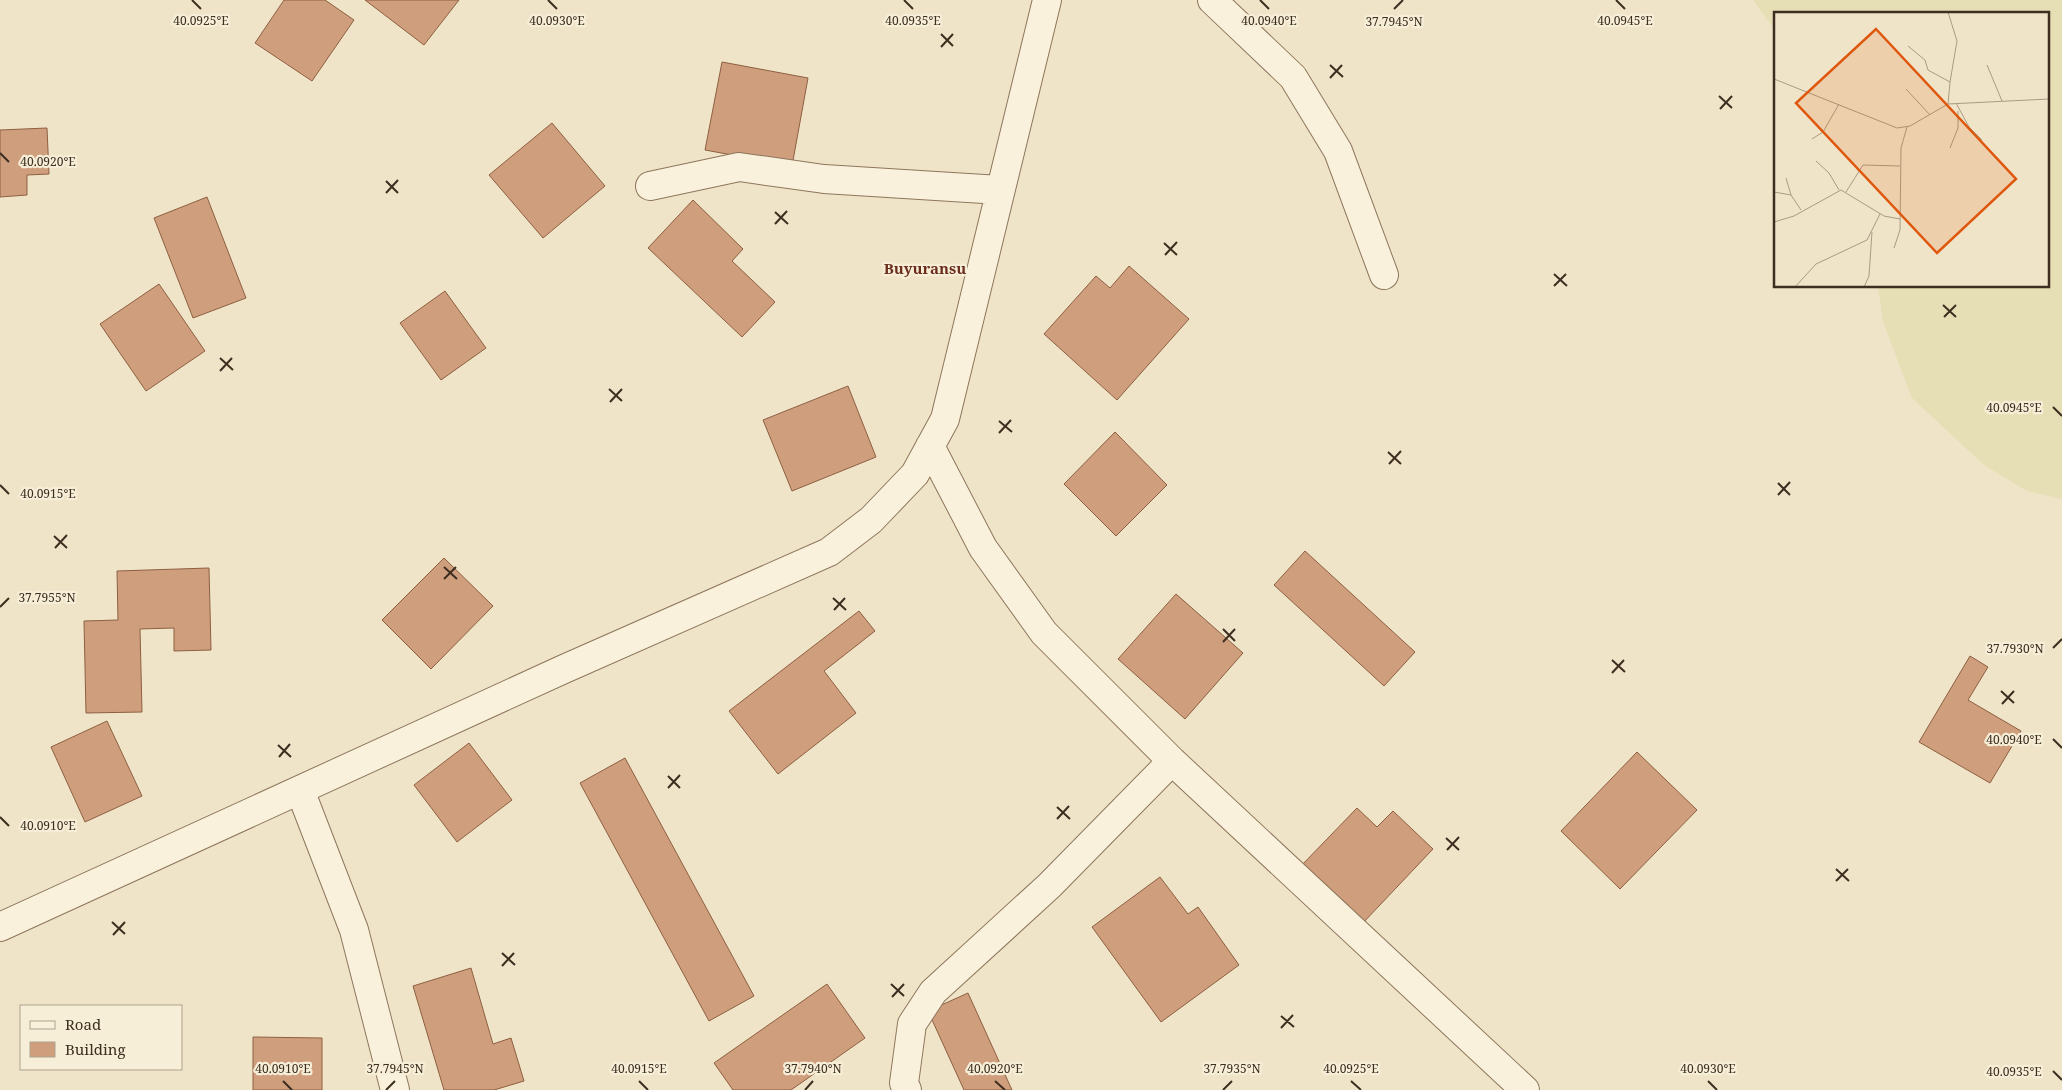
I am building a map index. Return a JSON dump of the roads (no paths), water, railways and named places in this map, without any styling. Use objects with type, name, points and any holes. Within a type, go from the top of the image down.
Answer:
[{"type":"street","points":[[0,927],[573,665],[829,552],[871,520],[915,474],[945,419],[1047,0]]},
{"type":"street","points":[[1212,0],[1293,77],[1338,151],[1384,275]]},
{"type":"street","points":[[650,186],[739,167],[824,179],[1000,190]]},
{"type":"street","points":[[930,446],[984,548],[1044,633],[1172,761],[1525,1090]]},
{"type":"street","points":[[907,1090],[904,1083],[912,1024],[933,992],[1049,886],[1172,761]]},
{"type":"street","points":[[300,790],[354,930],[394,1090]]},
{"type":"district","name":"Buyuransu","points":[[925,268]]}]
